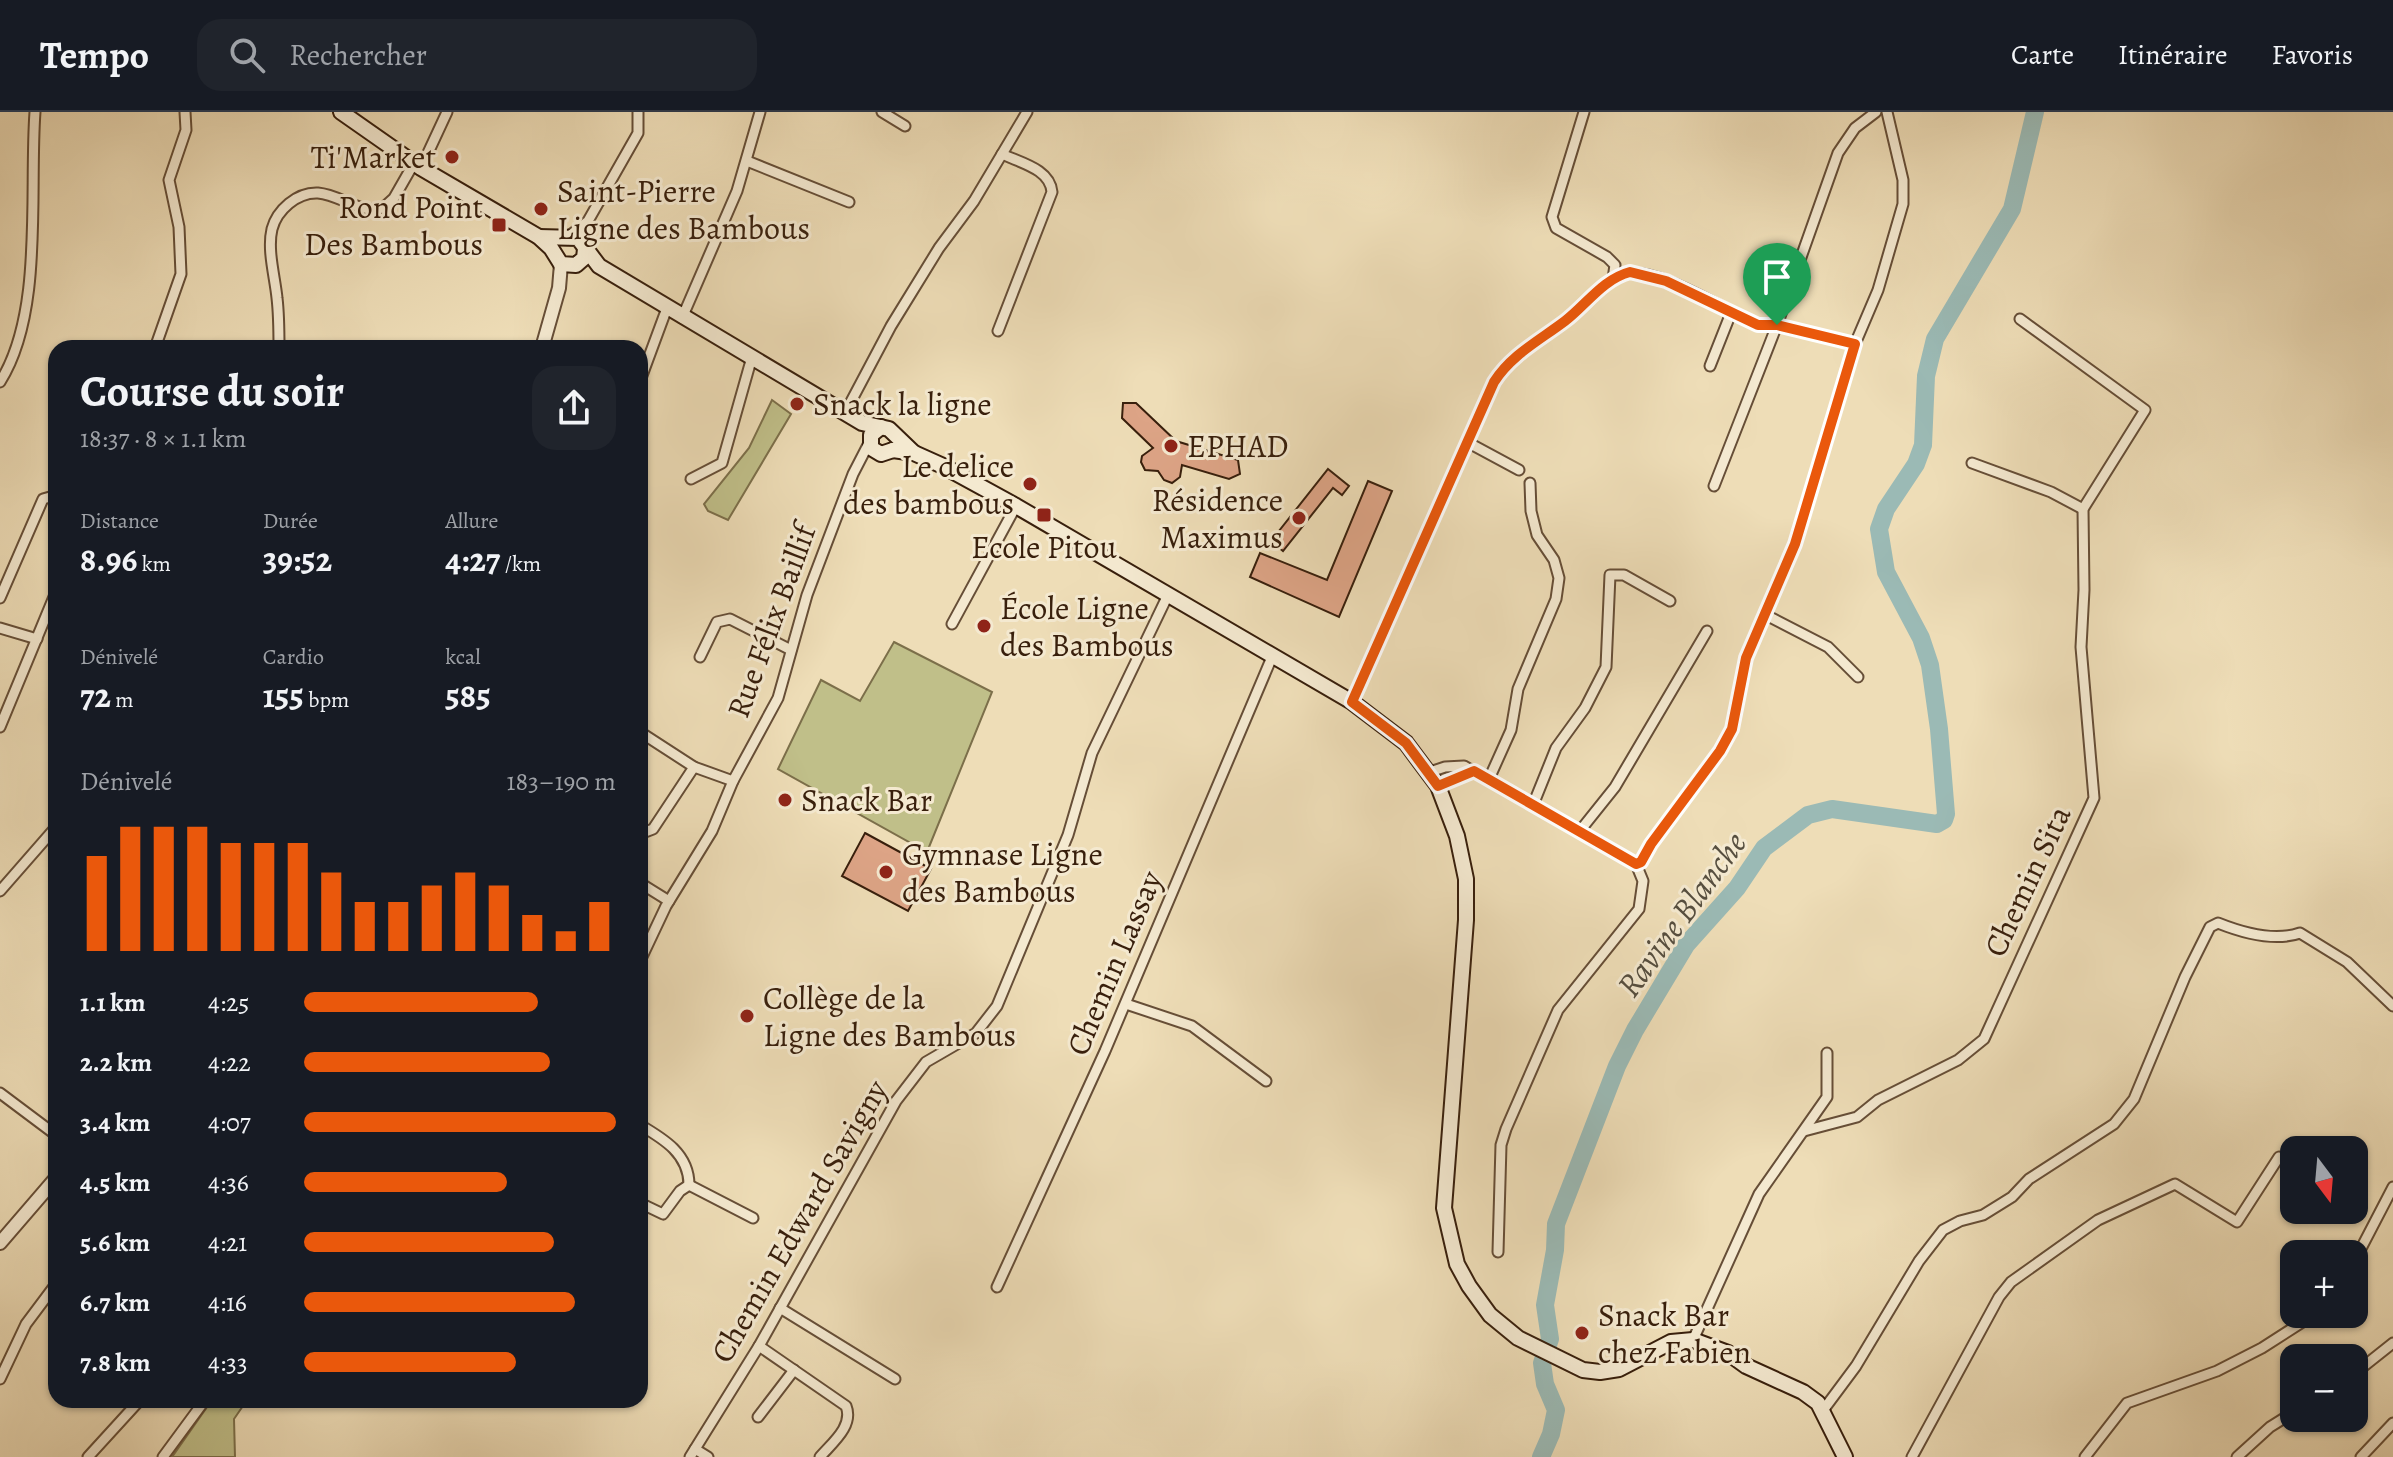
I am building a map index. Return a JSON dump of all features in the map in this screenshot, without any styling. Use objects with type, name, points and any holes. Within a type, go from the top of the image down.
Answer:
[{"type":"main road","points":[[341,112],[417,165],[539,237],[566,262],[599,266]]},
{"type":"main road","points":[[539,237],[578,238],[599,266],[682,318],[862,423],[889,429],[890,446]]},
{"type":"main road","points":[[566,237],[557,244],[566,262]]},
{"type":"main road","points":[[566,262],[584,258],[584,247]]},
{"type":"main road","points":[[862,423],[874,451],[890,446],[914,453],[1016,506],[1167,597],[1352,702],[1406,743],[1438,786],[1457,836],[1467,898],[1444,1208],[1457,1264],[1469,1286],[1490,1315],[1518,1338],[1572,1366],[1595,1372],[1612,1371],[1664,1345],[1693,1340],[1728,1353],[1746,1366],[1803,1392],[1824,1409],[1845,1457]]},
{"type":"main road","points":[[869,441],[873,431],[881,427]]},
{"type":"street","points":[[0,382],[12,364],[20,336],[33,243],[35,112]]},
{"type":"street","points":[[158,340],[181,274],[179,227],[169,180],[186,130],[185,112]]},
{"type":"street","points":[[279,340],[271,244],[277,217],[286,206],[311,193],[333,196],[365,209],[383,208],[394,198],[417,165],[447,112]]},
{"type":"street","points":[[584,247],[588,221],[638,133],[638,112]]},
{"type":"street","points":[[682,318],[747,161],[760,112]]},
{"type":"street","points":[[882,112],[905,126]]},
{"type":"street","points":[[846,411],[891,326],[1027,112]]},
{"type":"street","points":[[1584,112],[1552,217],[1556,228],[1607,257],[1615,265],[1613,279]]},
{"type":"street","points":[[1714,486],[1777,325],[1838,153],[1855,128],[1876,112]]},
{"type":"street","points":[[1430,772],[1456,765],[1474,771],[1632,862],[1641,862],[1727,740],[1738,710],[1746,658],[1795,544],[1855,344],[1878,290],[1903,204],[1903,180],[1887,112]]},
{"type":"street","points":[[998,331],[1052,192],[1051,182],[1045,175],[1002,154]]},
{"type":"street","points":[[747,161],[849,202]]},
{"type":"street","points":[[566,237],[588,221]]},
{"type":"street","points":[[544,340],[566,262]]},
{"type":"street","points":[[1352,702],[1501,370],[1568,319],[1613,279],[1630,272],[1650,275],[1758,325],[1777,325],[1855,344]]},
{"type":"street","points":[[648,359],[667,308]]},
{"type":"street","points":[[1710,366],[1731,313]]},
{"type":"street","points":[[1972,463],[2051,492],[2083,509],[2145,410],[2020,319]]},
{"type":"street","points":[[691,479],[722,463],[752,357]]},
{"type":"street","name":"Rue Félix Baillif","points":[[648,944],[669,901],[712,831],[733,781],[778,698],[807,595],[869,441]]},
{"type":"street","points":[[1467,442],[1519,470]]},
{"type":"street","points":[[858,468],[890,446]]},
{"type":"street","points":[[1489,779],[1511,730],[1518,689],[1556,599],[1559,578],[1554,560],[1537,535],[1531,511],[1530,483]]},
{"type":"street","points":[[0,598],[43,499],[48,498]]},
{"type":"street","points":[[952,624],[1016,506]]},
{"type":"street","name":"Chemin Sita","points":[[1804,1131],[1857,1117],[1878,1100],[1958,1060],[1984,1039],[2079,827],[2089,813],[2094,798],[2081,647],[2083,509]]},
{"type":"street","points":[[1533,805],[1556,748],[1585,708],[1606,667],[1610,575],[1624,575],[1670,601]]},
{"type":"street","name":"Chemin Edward Savigny","points":[[693,1453],[759,1346],[896,1101],[926,1062],[976,1033],[997,1006],[1068,835],[1092,753],[1167,597]]},
{"type":"street","points":[[0,727],[48,612]]},
{"type":"street","points":[[1766,615],[1828,647],[1858,677]]},
{"type":"street","points":[[700,657],[721,619],[730,619],[791,650]]},
{"type":"street","points":[[0,628],[37,639]]},
{"type":"street","points":[[1579,832],[1615,787],[1707,631]]},
{"type":"street","name":"Chemin Lassay","points":[[997,1287],[1126,1004],[1272,657]]},
{"type":"street","points":[[648,737],[694,767],[733,781]]},
{"type":"street","points":[[648,831],[653,829],[694,767]]},
{"type":"street","points":[[1438,786],[1474,771]]},
{"type":"street","points":[[0,891],[48,836]]},
{"type":"street","points":[[1498,1252],[1501,1145],[1506,1129],[1558,1010],[1639,909],[1643,881],[1632,862]]},
{"type":"street","points":[[648,888],[669,901]]},
{"type":"street","points":[[1824,1409],[1856,1366],[1919,1261],[1943,1230],[2012,1197],[2029,1179],[2091,1142],[2114,1124],[2134,1099],[2185,977],[2210,927],[2218,923],[2261,935],[2288,937],[2300,933],[2347,962],[2393,1006]]},
{"type":"street","points":[[1126,1004],[1192,1026],[1266,1081]]},
{"type":"street","points":[[1693,1340],[1759,1194],[1827,1097],[1827,1053]]},
{"type":"street","points":[[0,1093],[48,1129]]},
{"type":"street","points":[[648,1130],[674,1148],[689,1172],[689,1185]]},
{"type":"street","points":[[1912,1457],[1999,1297],[2011,1282],[2098,1220],[2175,1184],[2237,1222],[2279,1157]]},
{"type":"street","points":[[648,1207],[663,1214],[680,1191],[689,1185]]},
{"type":"street","points":[[689,1185],[753,1218]]},
{"type":"street","points":[[0,1243],[48,1187]]},
{"type":"street","points":[[2365,1240],[2393,1187]]},
{"type":"street","points":[[0,1379],[26,1324],[48,1295]]},
{"type":"street","points":[[780,1308],[895,1379]]},
{"type":"street","points":[[2085,1457],[2127,1403],[2217,1371],[2293,1328]]},
{"type":"street","points":[[2368,1363],[2393,1343]]},
{"type":"street","points":[[759,1346],[842,1402],[849,1412],[846,1426],[820,1457]]},
{"type":"street","points":[[758,1417],[794,1370]]},
{"type":"street","points":[[88,1457],[133,1408]]},
{"type":"street","points":[[163,1457],[199,1408]]},
{"type":"street","points":[[2237,1457],[2280,1421]]},
{"type":"street","points":[[2361,1457],[2393,1423]]},
{"type":"street","points":[[693,1453],[708,1457]]},
{"type":"shaded area","points":[[772,400],[791,414],[728,520],[708,511],[704,504],[749,448]]},
{"type":"shaded area","points":[[894,642],[992,692],[927,852],[778,769],[821,680],[860,701]]},
{"type":"shaded area","points":[[206,1408],[242,1408],[234,1419],[235,1457],[172,1457]]},
{"type":"building","name":"EPHAD","points":[[1123,403],[1136,403],[1176,441],[1238,460],[1240,474],[1229,479],[1182,465],[1180,477],[1172,483],[1164,480],[1158,471],[1145,470],[1142,456],[1153,448],[1122,418]]},
{"type":"building","name":"Résidence Maximus","points":[[1328,469],[1349,486],[1342,495],[1333,488],[1283,551],[1271,541]]},
{"type":"building","points":[[1368,481],[1392,491],[1339,617],[1250,577],[1260,553],[1327,580]]},
{"type":"building","name":"Gymnase Ligne des Bambous","points":[[865,833],[931,869],[908,911],[842,876]]},
{"type":"waterway","name":"Ravine Blanche","points":[[1541,1457],[1551,1434],[1556,1410],[1545,1384],[1542,1363],[1550,1339],[1545,1305],[1555,1250],[1556,1224],[1617,1066],[1686,945],[1737,888],[1764,848],[1808,815],[1832,809],[1937,824],[1944,820],[1939,729],[1930,665],[1921,638],[1886,572],[1879,529],[1886,509],[1916,464],[1923,445],[1926,376],[1935,339],[2012,209],[2035,112]]},
{"type":"place","name":"Ti'Market","points":[[452,157]]},
{"type":"place","name":"Saint-Pierre Ligne des Bambous","points":[[541,209]]},
{"type":"place","name":"Rond Point Des Bambous","points":[[499,225]]},
{"type":"place","name":"Snack la ligne","points":[[797,404]]},
{"type":"place","name":"EPHAD","points":[[1171,446]]},
{"type":"place","name":"Le delice des bambous","points":[[1030,484]]},
{"type":"place","name":"Ecole Pitou","points":[[1044,515]]},
{"type":"place","name":"Résidence Maximus","points":[[1299,518]]},
{"type":"place","name":"École Ligne des Bambous","points":[[984,626]]},
{"type":"place","name":"Snack Bar","points":[[785,800]]},
{"type":"place","name":"Gymnase Ligne des Bambous","points":[[886,872]]},
{"type":"place","name":"Collège de la Ligne des Bambous","points":[[747,1016]]},
{"type":"place","name":"Snack Bar chez Fabien","points":[[1582,1333]]},
{"type":"route","points":[[1630,272],[1666,281],[1758,325],[1777,325],[1855,344],[1795,544],[1746,658],[1732,729],[1720,751],[1641,862],[1628,861],[1474,771],[1438,786],[1406,743],[1352,702],[1501,370],[1568,319],[1613,279],[1630,272]]}]
